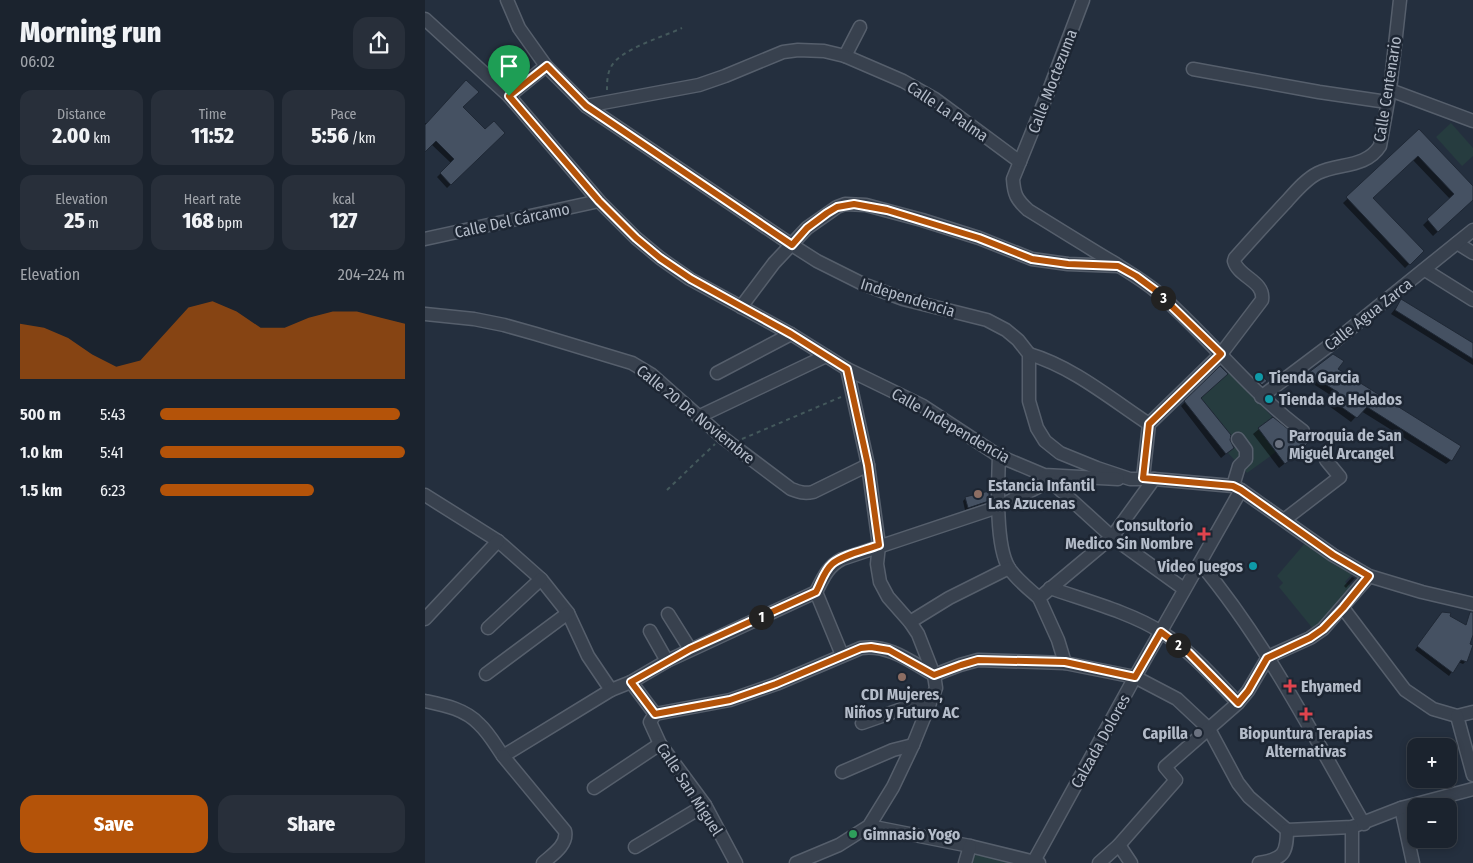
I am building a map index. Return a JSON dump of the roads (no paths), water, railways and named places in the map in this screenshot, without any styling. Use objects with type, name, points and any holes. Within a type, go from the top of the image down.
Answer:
[{"type":"street","name":"Independencia","points":[[507,0],[519,28],[547,66],[586,106],[792,245],[825,265],[863,284],[903,299],[987,320],[1006,330],[1018,340],[1029,354]]},
{"type":"street","name":"Calle Moctezuma","points":[[1020,162],[1083,0]]},
{"type":"street","name":"Calle Centenario","points":[[1221,354],[1262,300],[1261,291],[1257,285],[1236,267],[1235,258],[1297,190],[1313,176],[1320,172],[1360,162],[1375,153],[1380,146],[1389,96],[1399,0]]},
{"type":"street","name":"Calle Independencia","points":[[425,19],[509,96],[599,201],[636,238],[660,258],[691,279],[791,334],[847,369],[923,406],[999,456],[1047,478],[1143,479]]},
{"type":"street","points":[[845,56],[860,27]]},
{"type":"street","name":"Calle La Palma","points":[[586,106],[699,85],[783,52],[797,50],[824,51],[845,56],[903,80],[935,99],[1020,162]]},
{"type":"street","points":[[509,96],[547,66]]},
{"type":"street","points":[[1193,69],[1319,92],[1389,96],[1473,121]]},
{"type":"street","points":[[1020,162],[1013,178],[1014,192],[1020,203],[1028,210],[1136,276],[1155,290],[1221,354],[1261,397],[1303,431]]},
{"type":"street","name":"Calle Del Cárcamo","points":[[425,239],[599,201]]},
{"type":"street","points":[[741,307],[774,263],[807,228],[837,207],[854,204],[887,210],[960,232],[1032,259],[1068,264],[1118,266]]},
{"type":"street","name":"Calle Agua Zarca","points":[[1261,397],[1425,270],[1473,230]]},
{"type":"street","points":[[1457,243],[1473,253]]},
{"type":"street","points":[[1425,270],[1473,300]]},
{"type":"street","name":"Calle 20 De Noviembre","points":[[425,314],[474,319],[504,325],[632,363],[652,375],[727,441],[791,489],[806,494],[813,492],[868,465]]},
{"type":"street","points":[[717,373],[791,334]]},
{"type":"street","points":[[1149,424],[1066,370],[1045,359],[1029,354],[1029,402],[1037,428],[1045,441],[1060,453],[1076,460],[1143,479],[1237,488],[1333,555],[1369,576],[1422,592],[1473,604]]},
{"type":"street","points":[[1039,598],[1112,537],[1143,479],[1149,424],[1221,354]]},
{"type":"street","points":[[698,417],[826,356]]},
{"type":"street","points":[[796,863],[839,845],[869,826],[893,787],[913,745],[936,688],[934,675],[921,638],[888,597],[881,582],[877,564],[879,545],[868,465],[847,369]]},
{"type":"street","name":"Calzada Dolores","points":[[1036,862],[1135,677],[1200,563],[1237,488],[1239,466],[1246,459],[1245,450],[1238,439]]},
{"type":"street","points":[[999,456],[998,507],[1004,557],[1009,568],[1039,598],[1059,640],[1065,662]]},
{"type":"street","points":[[1284,520],[1340,477],[1326,460]]},
{"type":"street","points":[[503,756],[611,690],[631,682],[690,649],[816,592],[832,564],[879,545],[998,507],[1047,478],[1112,537],[1184,589]]},
{"type":"street","points":[[425,495],[498,541],[541,579],[568,613],[588,656],[611,690]]},
{"type":"street","points":[[425,619],[498,541]]},
{"type":"street","points":[[1200,563],[1236,609],[1267,658],[1358,825],[1352,863]]},
{"type":"street","points":[[910,622],[949,598],[1009,568]]},
{"type":"street","points":[[1099,863],[1119,845],[1176,780],[1165,766],[1238,703],[1248,691],[1267,658],[1310,638],[1323,629],[1369,576]]},
{"type":"street","points":[[488,628],[541,579]]},
{"type":"street","points":[[1050,588],[1139,620],[1161,632],[1189,653],[1238,703]]},
{"type":"street","points":[[816,592],[841,655]]},
{"type":"street","points":[[1343,608],[1405,690],[1428,707],[1457,716],[1473,712]]},
{"type":"street","points":[[486,674],[568,613]]},
{"type":"street","points":[[669,614],[690,649]]},
{"type":"street","points":[[650,631],[667,661]]},
{"type":"street","points":[[631,682],[655,714],[730,700],[776,684],[861,648],[889,650],[934,675],[978,660],[1065,662],[1135,677],[1177,699],[1209,729],[1238,783],[1249,797],[1287,830],[1358,825],[1401,808],[1473,788]]},
{"type":"street","points":[[862,723],[933,698]]},
{"type":"street","points":[[425,701],[468,714],[480,724],[503,756],[565,831],[564,842],[543,863]]},
{"type":"street","name":"Calle San Miguel","points":[[655,714],[650,722],[660,744],[705,806],[736,863]]},
{"type":"street","points":[[1457,716],[1473,775]]},
{"type":"street","points":[[594,788],[660,744]]},
{"type":"street","points":[[842,772],[893,750],[913,745]]},
{"type":"street","points":[[635,847],[705,806]]},
{"type":"street","points":[[1401,808],[1413,863]]},
{"type":"street","points":[[869,826],[970,846],[1036,862]]},
{"type":"street","points":[[1259,863],[1274,860],[1282,855],[1287,843],[1287,830]]},
{"type":"street","points":[[1119,845],[1131,863]]},
{"type":"street","points":[[965,863],[970,846]]},
{"type":"place","name":"Tienda Garcia","points":[[1259,377]]},
{"type":"place","name":"Tienda de Helados","points":[[1269,399]]},
{"type":"place","name":"Parroquia de San Miguél Arcangel","points":[[1279,444]]},
{"type":"place","name":"Estancia Infantil Las Azucenas","points":[[978,494]]},
{"type":"place","name":"Consultorio Medico Sin Nombre","points":[[1204,534]]},
{"type":"place","name":"Video Juegos","points":[[1253,566]]},
{"type":"place","name":"CDI Mujeres, Niños y Futuro AC","points":[[902,677]]},
{"type":"place","name":"Ehyamed","points":[[1290,686]]},
{"type":"place","name":"Biopuntura Terapias Alternativas","points":[[1306,714]]},
{"type":"place","name":"Capilla","points":[[1198,733]]},
{"type":"place","name":"Gimnasio Yogo","points":[[853,834]]}]
